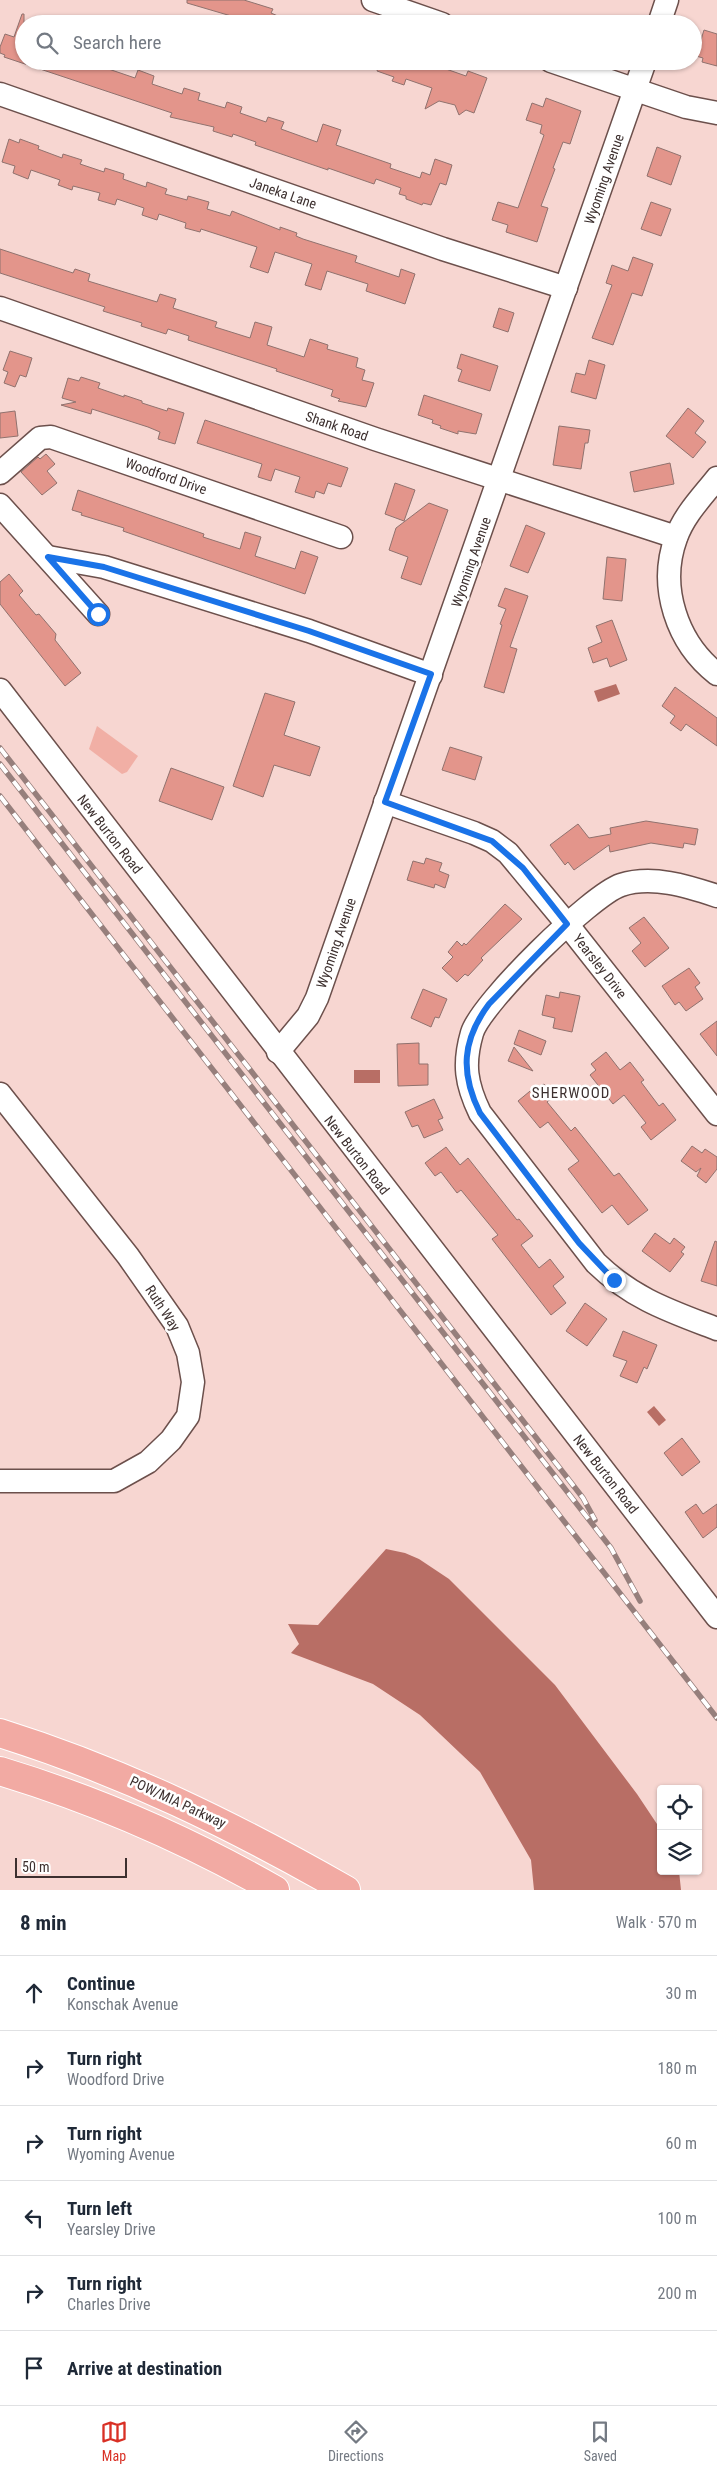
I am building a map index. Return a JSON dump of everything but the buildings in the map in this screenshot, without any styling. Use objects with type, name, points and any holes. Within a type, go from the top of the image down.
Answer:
[{"type":"main road","name":"POW/MIA Parkway","points":[[0,1734],[120,1776],[208,1814],[346,1890]]},
{"type":"main road","points":[[0,1771],[52,1787],[158,1829],[275,1890]]},
{"type":"street","points":[[373,0],[416,15]]},
{"type":"street","points":[[662,15],[667,0]]},
{"type":"street","points":[[577,70],[686,107],[717,113]]},
{"type":"street","name":"Wyoming Avenue","points":[[278,1052],[308,1016],[317,998],[643,70]]},
{"type":"street","name":"Janeka Lane","points":[[0,94],[443,249],[566,288]]},
{"type":"street","name":"Shank Road","points":[[0,308],[375,439],[676,537]]},
{"type":"street","name":"Woodford Drive","points":[[0,473],[40,438],[51,437],[341,536]]},
{"type":"street","points":[[717,478],[686,517],[676,537],[670,558],[671,601],[679,628],[695,655],[717,674]]},
{"type":"street","points":[[0,505],[98,614]]},
{"type":"street","points":[[48,557],[104,567],[309,631],[431,674]]},
{"type":"street","name":"New Burton Road","points":[[0,690],[278,1052],[715,1612]]},
{"type":"street","name":"Yearsley Drive","points":[[385,802],[492,841],[523,868],[717,1114]]},
{"type":"street","points":[[717,896],[665,882],[636,881],[619,886],[599,897],[567,924],[489,1004],[479,1017],[472,1032],[466,1074],[470,1092],[480,1113],[596,1263],[614,1280],[655,1306],[717,1329]]},
{"type":"street","name":"Ruth Way","points":[[0,1094],[128,1256],[177,1326],[188,1353],[192,1382],[188,1416],[171,1440],[148,1462],[114,1481],[0,1481]]},
{"type":"shaded area","points":[[616,684],[620,694],[598,702],[594,691]]},
{"type":"shaded area","points":[[97,726],[138,756],[127,772],[122,774],[89,749]]},
{"type":"shaded area","points":[[354,1070],[380,1070],[380,1083],[354,1083]]},
{"type":"shaded area","points":[[654,1406],[666,1420],[659,1426],[647,1412]]},
{"type":"shaded area","points":[[386,1549],[405,1553],[419,1559],[449,1579],[555,1685],[637,1794],[657,1824],[657,1875],[679,1875],[681,1890],[534,1890],[531,1860],[480,1772],[420,1715],[373,1684],[291,1653],[299,1644],[288,1624],[318,1625]]},
{"type":"railway","points":[[0,748],[583,1498],[595,1520]]},
{"type":"railway","points":[[0,764],[611,1548],[640,1601]]},
{"type":"railway","points":[[0,796],[717,1718]]},
{"type":"district","name":"SHERWOOD","points":[[571,1093]]},
{"type":"route","points":[[98,614],[48,557],[104,567],[309,631],[431,674],[385,802],[492,841],[523,868],[567,924],[489,1004],[479,1017],[472,1032],[468,1053],[466,1074],[470,1092],[480,1113],[579,1243],[614,1280]]}]
